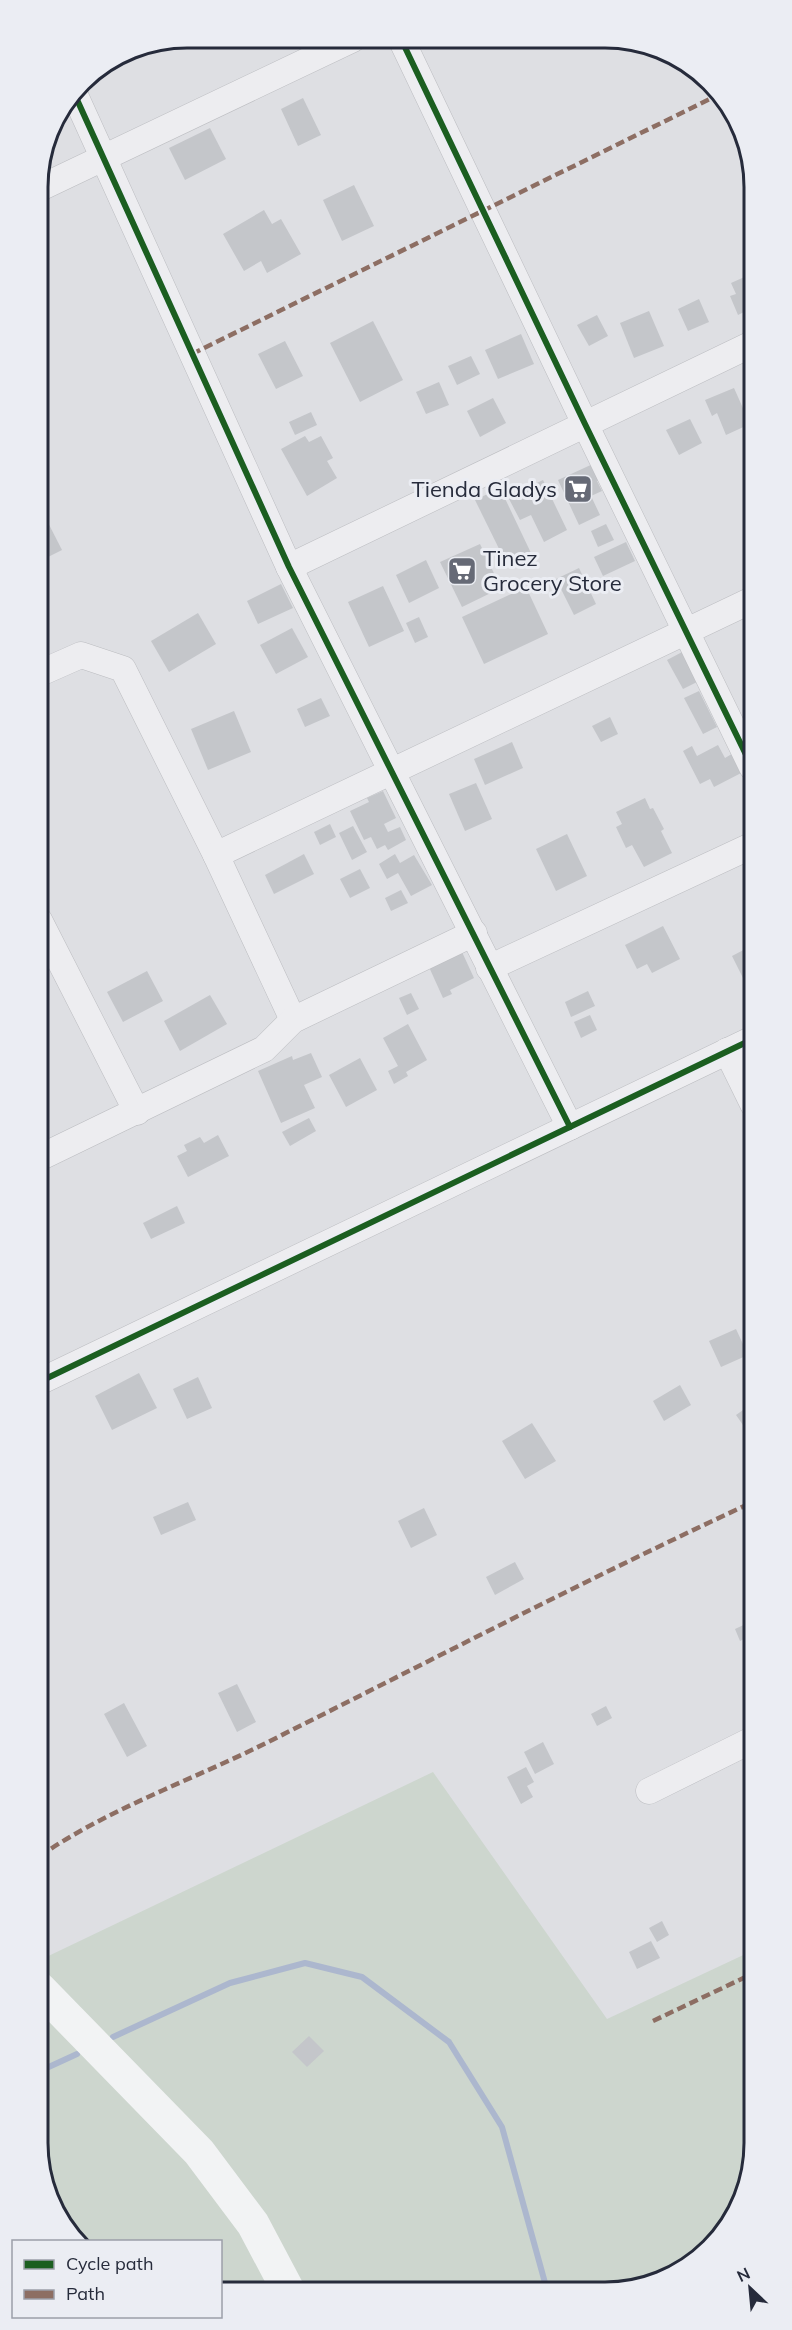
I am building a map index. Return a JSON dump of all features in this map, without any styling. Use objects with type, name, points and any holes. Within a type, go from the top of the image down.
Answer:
[{"type":"street","points":[[48,184],[334,48]]},
{"type":"street","points":[[405,48],[744,751]]},
{"type":"street","points":[[78,101],[289,567],[570,1127]]},
{"type":"street","points":[[289,567],[744,348]]},
{"type":"street","points":[[216,855],[744,604]]},
{"type":"street","points":[[48,670],[81,655],[123,669],[216,855],[294,1020]]},
{"type":"street","points":[[489,968],[744,849]]},
{"type":"street","points":[[48,1154],[264,1049],[294,1020],[474,933]]},
{"type":"street","points":[[48,938],[136,1112]]},
{"type":"street","points":[[48,1378],[744,1043]]},
{"type":"street","points":[[726,1051],[744,1086]]},
{"type":"street","points":[[649,1791],[744,1744]]},
{"type":"street","points":[[48,1997],[198,2152],[253,2224],[284,2282]]},
{"type":"shaded area","points":[[433,1772],[607,2019],[744,1955],[744,2152],[739,2179],[721,2220],[690,2253],[658,2271],[623,2281],[222,2282],[222,2240],[88,2240],[77,2228],[62,2204],[55,2188],[49,2161],[48,1956]]},
{"type":"building","points":[[303,98],[321,135],[298,146],[281,109]]},
{"type":"building","points":[[210,128],[226,159],[185,180],[169,148]]},
{"type":"building","points":[[354,185],[374,226],[342,241],[323,200]]},
{"type":"building","points":[[264,210],[272,224],[281,219],[301,254],[267,273],[261,261],[244,271],[223,234]]},
{"type":"building","points":[[744,277],[744,312],[738,315],[730,296],[736,294],[731,283]]},
{"type":"building","points":[[699,299],[709,322],[688,331],[678,309]]},
{"type":"building","points":[[649,311],[664,346],[634,358],[620,323]]},
{"type":"building","points":[[597,315],[608,336],[589,346],[577,325]]},
{"type":"building","points":[[373,321],[403,380],[360,402],[330,343]]},
{"type":"building","points":[[521,334],[534,364],[498,379],[485,350]]},
{"type":"building","points":[[285,341],[303,376],[276,389],[258,354]]},
{"type":"building","points":[[471,356],[480,374],[457,385],[448,366]]},
{"type":"building","points":[[439,382],[449,405],[426,414],[416,392]]},
{"type":"building","points":[[734,388],[744,410],[744,427],[726,435],[717,413],[712,416],[705,400]]},
{"type":"building","points":[[493,398],[506,423],[480,437],[467,411]]},
{"type":"building","points":[[311,412],[317,425],[295,435],[289,422]]},
{"type":"building","points":[[690,419],[702,443],[679,455],[666,430]]},
{"type":"building","points":[[305,436],[309,442],[321,436],[333,458],[327,461],[337,478],[307,496],[281,449]]},
{"type":"building","points":[[595,463],[602,479],[597,481],[602,491],[591,496],[600,515],[579,525],[558,480]]},
{"type":"building","points":[[543,480],[567,530],[544,542],[531,515],[520,520],[508,497]]},
{"type":"building","points":[[500,488],[531,553],[507,565],[475,500]]},
{"type":"building","points":[[48,523],[62,550],[48,557]]},
{"type":"building","points":[[606,524],[614,540],[598,547],[591,531]]},
{"type":"building","points":[[626,542],[635,561],[603,576],[594,557]]},
{"type":"building","points":[[480,544],[501,588],[462,607],[440,562]]},
{"type":"building","points":[[426,560],[439,588],[409,603],[396,575]]},
{"type":"building","points":[[579,568],[596,604],[574,615],[556,579]]},
{"type":"building","points":[[281,584],[293,608],[258,624],[247,601]]},
{"type":"building","points":[[383,586],[404,631],[369,647],[348,602]]},
{"type":"building","points":[[526,587],[548,634],[484,664],[462,617]]},
{"type":"building","points":[[198,613],[216,644],[169,672],[151,641]]},
{"type":"building","points":[[419,617],[428,637],[415,643],[406,623]]},
{"type":"building","points":[[292,628],[308,657],[276,674],[260,645]]},
{"type":"building","points":[[686,650],[701,680],[683,689],[667,660]]},
{"type":"building","points":[[699,691],[717,727],[703,734],[684,698]]},
{"type":"building","points":[[321,698],[330,716],[305,727],[297,709]]},
{"type":"building","points":[[234,711],[251,752],[208,770],[191,729]]},
{"type":"building","points":[[610,717],[618,734],[601,742],[592,726]]},
{"type":"building","points":[[512,742],[523,768],[485,785],[474,759]]},
{"type":"building","points":[[718,745],[725,758],[735,752],[744,772],[714,787],[710,779],[700,784],[683,751],[692,746],[697,756]]},
{"type":"building","points":[[476,783],[492,819],[465,831],[449,794]]},
{"type":"building","points":[[383,791],[396,818],[384,824],[388,832],[400,827],[406,840],[388,850],[385,845],[377,849],[371,837],[364,840],[350,811],[369,802],[367,798]]},
{"type":"building","points":[[645,798],[664,829],[661,831],[672,853],[644,867],[632,845],[626,848],[616,827],[622,824],[616,812]]},
{"type":"building","points":[[330,824],[336,837],[320,845],[314,832]]},
{"type":"building","points":[[353,826],[367,852],[352,860],[339,833]]},
{"type":"building","points":[[567,834],[587,876],[556,891],[536,849]]},
{"type":"building","points":[[304,854],[314,874],[274,894],[265,875]]},
{"type":"building","points":[[395,854],[400,863],[414,855],[432,885],[411,896],[398,873],[387,879],[379,864]]},
{"type":"building","points":[[360,869],[370,888],[350,898],[340,879]]},
{"type":"building","points":[[401,890],[408,903],[391,911],[385,898]]},
{"type":"building","points":[[663,926],[680,959],[652,973],[647,964],[637,969],[625,945]]},
{"type":"building","points":[[744,950],[744,980],[732,956]]},
{"type":"building","points":[[462,952],[474,978],[450,990],[452,994],[443,998],[429,967]]},
{"type":"building","points":[[147,971],[163,1001],[123,1022],[107,992]]},
{"type":"building","points":[[588,991],[595,1006],[571,1017],[565,1002]]},
{"type":"building","points":[[411,993],[419,1009],[407,1015],[399,998]]},
{"type":"building","points":[[210,995],[227,1024],[180,1051],[164,1021]]},
{"type":"building","points":[[590,1015],[597,1030],[581,1038],[574,1022]]},
{"type":"building","points":[[408,1024],[427,1060],[406,1072],[408,1076],[394,1084],[388,1071],[398,1066],[383,1038]]},
{"type":"building","points":[[311,1053],[322,1077],[304,1085],[315,1108],[281,1123],[258,1071],[292,1056],[293,1060]]},
{"type":"building","points":[[360,1058],[377,1090],[346,1107],[329,1075]]},
{"type":"building","points":[[309,1118],[316,1131],[290,1146],[282,1132]]},
{"type":"building","points":[[218,1135],[229,1156],[188,1177],[177,1156],[187,1151],[184,1145],[200,1137],[204,1143]]},
{"type":"building","points":[[177,1206],[185,1223],[151,1239],[143,1223]]},
{"type":"building","points":[[736,1329],[744,1346],[744,1357],[721,1367],[709,1341]]},
{"type":"building","points":[[139,1373],[157,1408],[112,1430],[95,1396]]},
{"type":"building","points":[[198,1377],[212,1408],[187,1419],[173,1389]]},
{"type":"building","points":[[680,1385],[691,1405],[664,1421],[653,1401]]},
{"type":"building","points":[[744,1409],[744,1426],[736,1415]]},
{"type":"building","points":[[532,1423],[556,1461],[525,1479],[502,1441]]},
{"type":"building","points":[[188,1502],[196,1520],[161,1535],[153,1517]]},
{"type":"building","points":[[424,1508],[437,1535],[411,1548],[398,1521]]},
{"type":"building","points":[[515,1562],[524,1579],[495,1595],[486,1577]]},
{"type":"building","points":[[744,1625],[744,1639],[740,1641],[735,1629]]},
{"type":"building","points":[[237,1684],[256,1722],[237,1732],[218,1693]]},
{"type":"building","points":[[124,1703],[147,1746],[127,1757],[104,1714]]},
{"type":"building","points":[[606,1706],[612,1718],[597,1726],[591,1714]]},
{"type":"building","points":[[543,1742],[554,1764],[535,1774],[524,1752]]},
{"type":"building","points":[[526,1767],[534,1782],[527,1786],[533,1797],[521,1804],[507,1777]]},
{"type":"building","points":[[662,1921],[669,1935],[657,1942],[649,1928]]},
{"type":"building","points":[[651,1941],[660,1958],[637,1969],[629,1952]]},
{"type":"building","points":[[309,2036],[324,2051],[307,2067],[292,2052]]},
{"type":"waterway","points":[[113,2037],[230,1983],[305,1963],[362,1977],[449,2042],[502,2127],[545,2282]]},
{"type":"waterway","points":[[48,2067],[77,2054]]},
{"type":"marked path","points":[[192,354],[711,98]]},
{"type":"marked path","points":[[48,1851],[122,1809],[238,1757],[570,1590],[744,1506]]},
{"type":"marked path","points":[[653,2021],[744,1978]]},
{"type":"cycle path","points":[[405,48],[744,751]]},
{"type":"cycle path","points":[[78,101],[289,567],[570,1127]]},
{"type":"cycle path","points":[[48,1378],[744,1043]]},
{"type":"place","name":"Tienda Gladys","points":[[578,489]]},
{"type":"place","name":"Tinez Grocery Store","points":[[462,571]]}]
